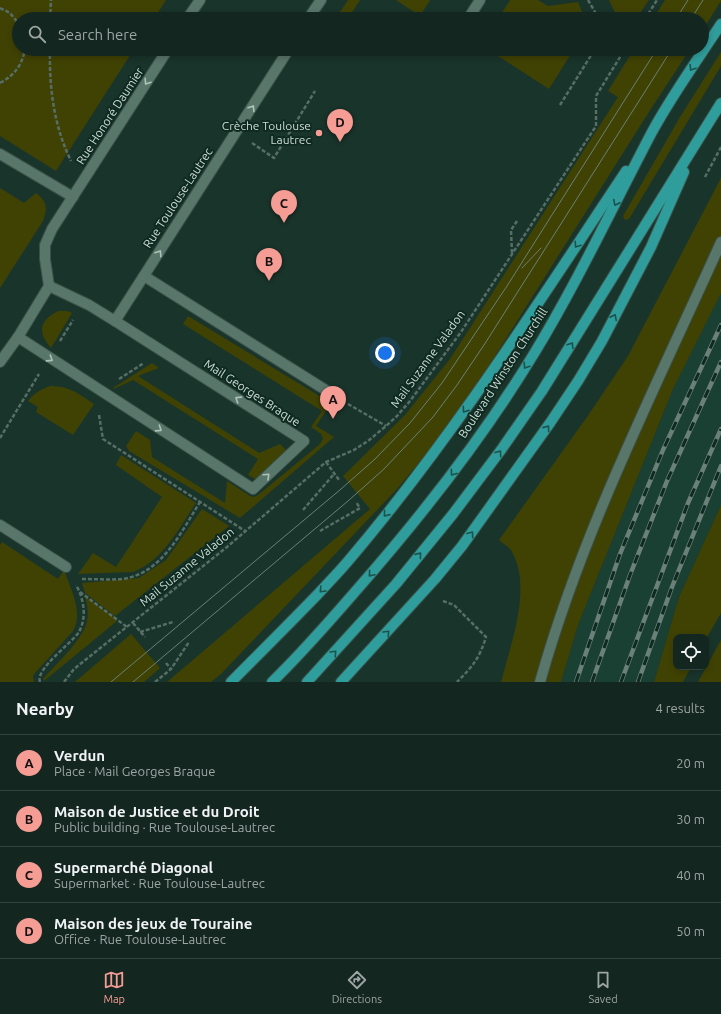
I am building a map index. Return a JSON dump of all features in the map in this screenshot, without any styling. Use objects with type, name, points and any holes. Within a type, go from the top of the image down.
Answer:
[{"type":"main road","name":"Boulevard Winston Churchill","points":[[709,43],[721,24]]},
{"type":"main road","name":"Boulevard Winston Churchill","points":[[272,682],[330,620],[390,552],[449,478],[488,423],[535,352],[581,272],[653,131],[701,56]]},
{"type":"main road","points":[[307,682],[396,584],[453,514],[501,450],[542,391],[721,103]]},
{"type":"main road","points":[[231,682],[288,626],[348,561],[403,494],[450,432],[492,372],[653,131]]},
{"type":"main road","points":[[341,682],[412,606],[462,546],[550,423],[578,381],[602,341],[650,247],[701,135]]},
{"type":"street","points":[[192,12],[200,0]]},
{"type":"street","points":[[313,12],[321,0]]},
{"type":"street","points":[[472,12],[480,0]]},
{"type":"street","name":"Rue Honoré Daumier","points":[[49,286],[45,259],[45,245],[52,229],[164,56]]},
{"type":"street","name":"Rue Toulouse-Lautrec","points":[[115,321],[285,56]]},
{"type":"street","points":[[0,154],[73,197]]},
{"type":"street","points":[[540,682],[565,601],[599,513],[632,435],[721,242]]},
{"type":"street","points":[[144,276],[332,394]]},
{"type":"street","points":[[0,362],[18,337],[49,286]]},
{"type":"street","name":"Mail Georges Braque","points":[[18,337],[253,489],[304,441],[89,305],[49,286]]},
{"type":"street","points":[[0,525],[66,567]]},
{"type":"path","points":[[50,12],[51,0]]},
{"type":"path","points":[[588,0],[595,12]]},
{"type":"path","points":[[649,12],[657,0]]},
{"type":"path","points":[[0,8],[12,16]]},
{"type":"path","points":[[0,83],[9,78],[18,70],[24,56]]},
{"type":"path","points":[[50,56],[50,74],[56,120],[64,147],[75,168]]},
{"type":"path","points":[[560,105],[591,56]]},
{"type":"path","name":"Mail Suzanne Valadon","points":[[64,682],[74,669],[133,623],[245,531],[326,462],[361,446],[397,416],[439,363],[596,126],[596,96],[621,56]]},
{"type":"path","points":[[248,141],[274,158],[315,91]]},
{"type":"path","points":[[512,253],[511,230],[517,221]]},
{"type":"path","points":[[59,342],[75,318]]},
{"type":"path","points":[[117,380],[147,360]]},
{"type":"path","points":[[0,438],[41,372]]},
{"type":"path","points":[[332,394],[386,426]]},
{"type":"path","points":[[99,411],[103,439],[245,531]]},
{"type":"path","points":[[326,462],[339,480]]},
{"type":"path","points":[[303,510],[334,474]]},
{"type":"path","points":[[73,579],[122,579],[148,570],[161,558],[175,541],[200,502]]},
{"type":"path","points":[[320,531],[360,508],[356,502]]},
{"type":"path","points":[[40,682],[40,675],[79,632],[84,612],[82,597],[66,567]]},
{"type":"path","points":[[79,592],[128,627]]},
{"type":"path","points":[[437,599],[454,606],[486,637],[481,652],[474,665],[457,682]]},
{"type":"path","points":[[140,632],[173,622]]},
{"type":"path","points":[[133,623],[145,637]]},
{"type":"path","points":[[156,682],[171,669],[189,642]]},
{"type":"path","points":[[166,663],[171,669]]},
{"type":"shaded area","points":[[0,0],[166,0],[158,12],[12,12],[12,56],[130,56],[56,171],[0,136]]},
{"type":"shaded area","points":[[348,0],[360,0],[352,12],[340,12]]},
{"type":"shaded area","points":[[396,0],[430,0],[422,12],[414,12]]},
{"type":"shaded area","points":[[510,0],[538,0],[548,6],[578,2],[582,12],[502,12]]},
{"type":"shaded area","points":[[609,0],[649,0],[641,12],[615,12]]},
{"type":"shaded area","points":[[665,0],[721,0],[709,20],[709,12],[657,12]]},
{"type":"shaded area","points":[[721,52],[721,66],[629,219],[625,220],[623,216],[680,117]]},
{"type":"shaded area","points":[[498,56],[570,56],[549,89]]},
{"type":"shaded area","points":[[630,56],[685,56],[478,383],[436,442],[397,489],[221,674],[211,682],[167,682],[370,509],[343,476],[405,415],[450,359],[618,97],[608,91]]},
{"type":"shaded area","points":[[721,178],[721,293],[673,389],[578,625],[561,682],[501,682],[518,615],[520,581],[517,565],[511,550],[499,540],[587,417],[628,356]]},
{"type":"shaded area","points":[[0,188],[24,203],[36,193],[46,205],[46,212],[43,221],[0,288]]},
{"type":"shaded area","points":[[721,293],[721,505],[679,597],[654,682],[561,682],[578,625],[673,389]]},
{"type":"shaded area","points":[[58,311],[67,311],[72,313],[51,348],[44,337],[42,327],[47,319]]},
{"type":"shaded area","points":[[188,316],[331,403],[316,426],[334,437],[240,518],[129,451],[126,446],[136,431],[150,440],[152,457],[225,503],[227,481],[254,497],[320,444],[323,439],[321,434],[311,427],[322,411],[183,324]]},
{"type":"shaded area","points":[[152,363],[159,368],[138,376],[259,453],[280,444],[286,450],[284,455],[278,463],[255,479],[248,475],[258,459],[133,380],[114,389],[113,388]]},
{"type":"shaded area","points":[[50,386],[68,389],[94,404],[73,435],[36,412],[38,407],[28,401],[32,396]]},
{"type":"shaded area","points":[[121,455],[196,503],[177,533],[162,552],[144,567],[133,572],[78,574],[93,553],[116,567],[162,497],[116,465]]},
{"type":"shaded area","points":[[721,505],[721,613],[709,634],[673,634],[673,670],[689,670],[683,682],[654,682],[679,597]]},
{"type":"shaded area","points":[[202,509],[229,526],[115,616],[85,593],[82,583],[139,578],[166,560]]},
{"type":"shaded area","points":[[2,542],[58,579],[64,570],[77,608],[76,624],[73,631],[35,673],[33,676],[34,682],[0,682],[0,545]]},
{"type":"shaded area","points":[[85,596],[113,616],[117,621],[44,681],[43,679],[75,644],[84,628],[88,615]]},
{"type":"shaded area","points":[[131,634],[160,668],[144,682],[75,682]]},
{"type":"shaded area","points":[[721,640],[721,682],[698,682],[705,670],[709,670],[709,662]]},
{"type":"tram line","points":[[680,12],[688,0]]},
{"type":"tram line","points":[[695,12],[703,0]]},
{"type":"tram line","points":[[111,682],[341,489],[375,459],[410,423],[442,383],[507,286],[653,56]]},
{"type":"tram line","points":[[133,682],[348,501],[384,469],[433,417],[484,345],[668,56]]},
{"type":"tram line","points":[[522,268],[541,248]]},
{"type":"railway","points":[[576,682],[620,554],[663,450],[721,325]]},
{"type":"railway","points":[[592,682],[630,575],[667,481],[721,362]]},
{"type":"railway","points":[[621,682],[688,503],[721,429]]},
{"type":"railway","points":[[638,682],[672,587],[721,466]]},
{"type":"place","name":"Crèche Toulouse Lautrec","points":[[319,133]]},
{"type":"place","name":"Maison des jeux de Touraine","points":[[340,142]]},
{"type":"place","name":"Supermarché Diagonal","points":[[284,223]]},
{"type":"place","name":"Maison de Justice et du Droit","points":[[269,281]]},
{"type":"place","name":"Verdun","points":[[333,419]]}]
